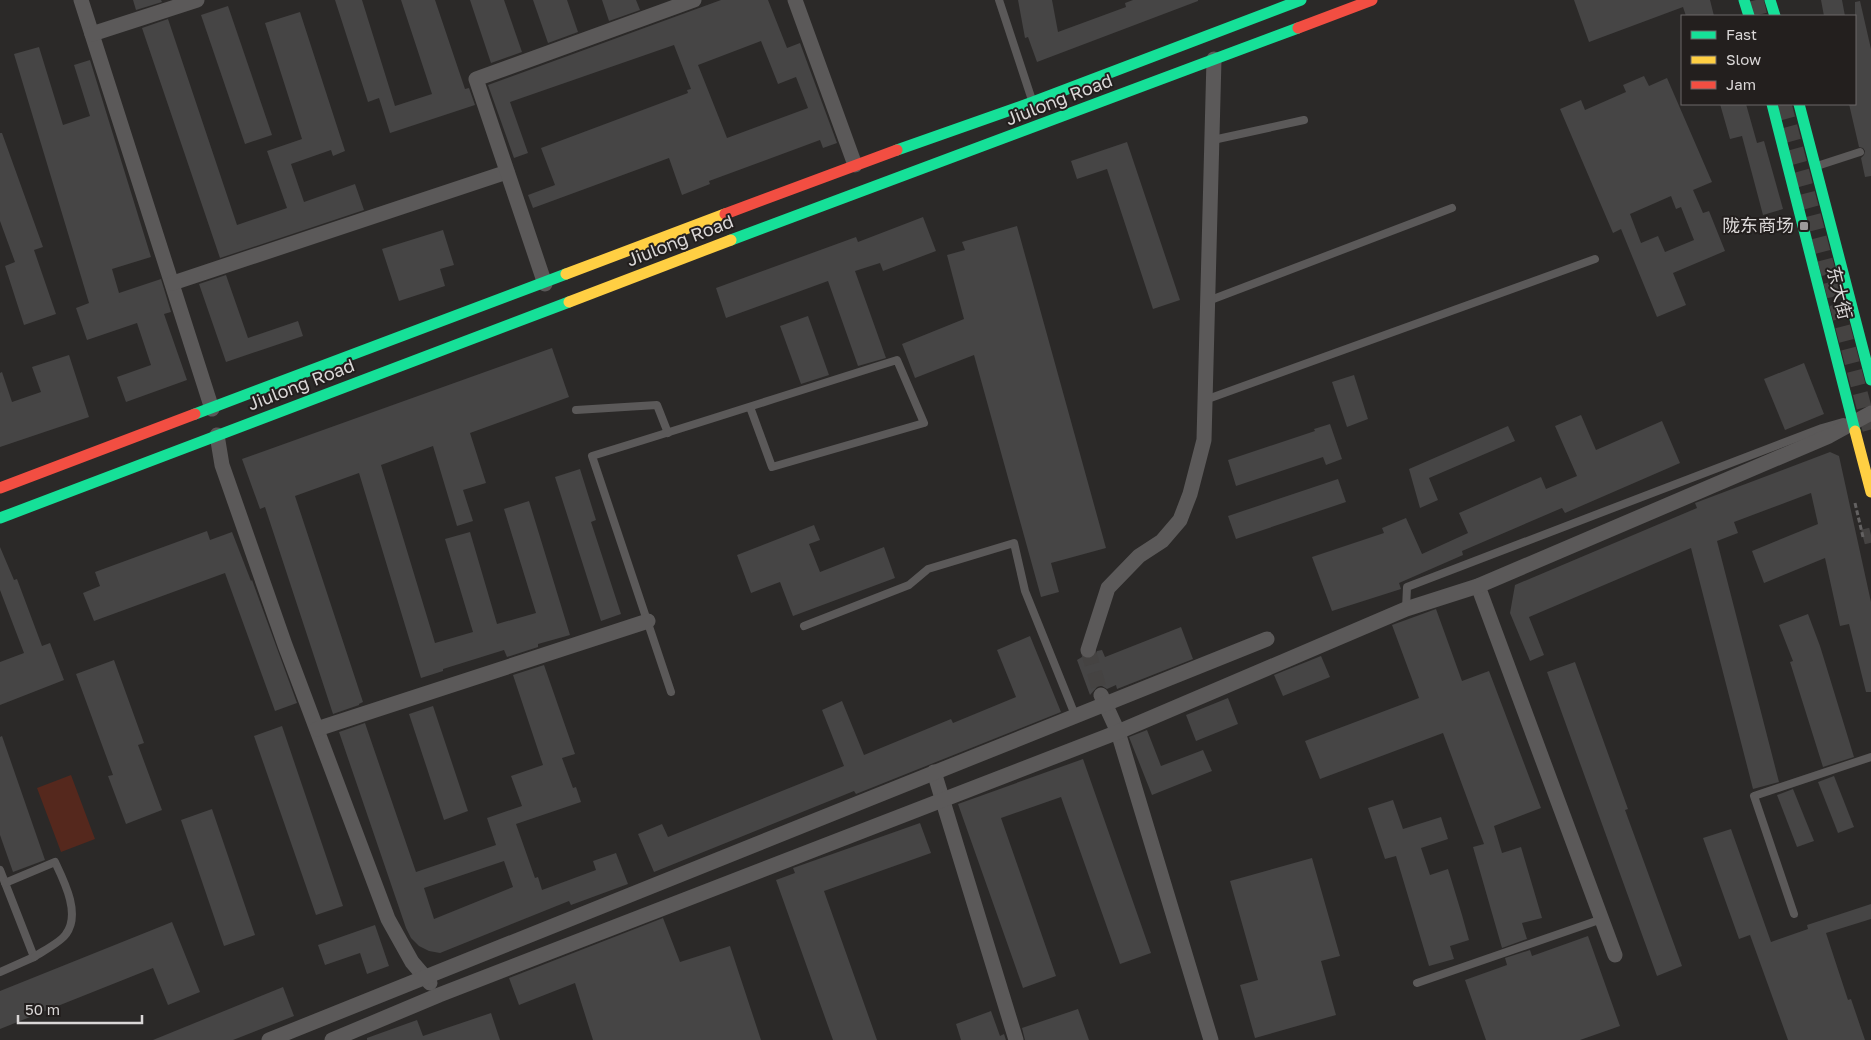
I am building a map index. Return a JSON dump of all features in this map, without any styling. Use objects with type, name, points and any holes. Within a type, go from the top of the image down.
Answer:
[{"type":"main road","name":"Jiulong Road","points":[[0,488],[1302,0]]},
{"type":"main road","name":"Jiulong Road","points":[[0,518],[1372,0]]},
{"type":"main road","points":[[1744,0],[1749,15]]},
{"type":"main road","points":[[1770,0],[1774,15]]},
{"type":"main road","name":"东大街","points":[[1772,105],[1871,492]]},
{"type":"main road","name":"东大街","points":[[1798,105],[1871,380]]},
{"type":"street","points":[[81,0],[212,409]]},
{"type":"street","points":[[92,34],[197,0]]},
{"type":"street","points":[[545,284],[476,78],[694,0]]},
{"type":"street","points":[[796,0],[856,166]]},
{"type":"street","points":[[1088,650],[1108,588],[1139,556],[1162,541],[1180,520],[1190,494],[1204,440],[1214,59]]},
{"type":"street","points":[[173,283],[507,172]]},
{"type":"street","points":[[332,1040],[348,1037],[439,994],[1118,732],[1406,608],[1478,586],[1829,436],[1853,420],[1871,412]]},
{"type":"street","points":[[217,435],[222,465],[388,919],[412,962],[439,994]]},
{"type":"street","points":[[1478,586],[1615,955]]},
{"type":"street","points":[[317,729],[648,621]]},
{"type":"street","points":[[269,1040],[1074,716],[1103,699],[1267,639]]},
{"type":"street","points":[[1103,699],[1118,732],[1211,1040]]},
{"type":"street","points":[[934,772],[1016,1040]]},
{"type":"lane","points":[[999,0],[1033,102]]},
{"type":"lane","points":[[1213,140],[1304,120]]},
{"type":"lane","points":[[1816,167],[1860,152]]},
{"type":"lane","points":[[1208,301],[1452,208]]},
{"type":"lane","points":[[1205,400],[1595,259]]},
{"type":"lane","points":[[671,692],[592,456],[897,360],[924,423],[772,467],[750,407]]},
{"type":"lane","points":[[576,410],[657,405],[668,433]]},
{"type":"lane","points":[[1406,608],[1408,587],[1822,428],[1853,420]]},
{"type":"lane","points":[[804,626],[909,585],[928,569],[1014,542],[1025,591],[1074,716]]},
{"type":"lane","points":[[1794,914],[1754,796],[1871,756]]},
{"type":"lane","points":[[0,972],[34,958],[66,934],[72,919],[68,890],[55,862],[5,883]]},
{"type":"lane","points":[[0,870],[34,958]]},
{"type":"lane","points":[[1417,984],[1602,918]]},
{"type":"path","points":[[1854,500],[1863,537]]},
{"type":"shaded area","points":[[71,775],[95,839],[61,852],[37,788]]},
{"type":"building","points":[[133,0],[161,0],[162,2],[136,10]]},
{"type":"building","points":[[335,0],[362,0],[395,106],[432,94],[401,0],[435,0],[465,89],[469,88],[475,105],[390,133],[379,98],[368,102]]},
{"type":"building","points":[[470,0],[504,0],[522,52],[491,63]]},
{"type":"building","points":[[533,0],[567,0],[578,32],[548,43]]},
{"type":"building","points":[[602,0],[636,0],[640,10],[609,21]]},
{"type":"building","points":[[721,0],[768,0],[787,48],[800,43],[837,143],[823,148],[820,140],[709,181],[710,184],[682,195],[669,158],[533,208],[528,195],[555,185],[541,148],[688,93],[687,90],[691,89],[674,45],[510,102],[528,153],[514,158],[488,85]],"holes":[[[761,41],[778,84],[796,77],[808,108],[727,138],[698,65]]]},
{"type":"building","points":[[1018,0],[1052,0],[1058,32],[1126,7],[1125,3],[1133,0],[1198,1],[1037,62],[1028,37],[1025,38]]},
{"type":"building","points":[[1574,0],[1710,0],[1714,15],[1686,15],[1683,7],[1589,42]]},
{"type":"building","points":[[1821,0],[1842,0],[1845,15],[1824,15]]},
{"type":"building","points":[[1860,1],[1871,49],[1871,176],[1865,177],[1861,158],[1865,151],[1859,147],[1849,105],[1856,105],[1855,2]]},
{"type":"building","points":[[228,6],[272,135],[245,144],[201,15]]},
{"type":"building","points":[[300,12],[345,151],[333,156],[331,150],[291,164],[304,202],[355,184],[364,210],[220,258],[142,28],[168,19],[237,225],[287,208],[267,151],[302,139],[265,23]]},
{"type":"building","points":[[39,47],[63,125],[90,116],[74,65],[90,60],[151,257],[112,269],[119,293],[161,279],[171,312],[164,314],[187,380],[126,402],[117,377],[151,365],[137,323],[87,340],[76,308],[89,303],[14,54]]},
{"type":"building","points":[[1644,76],[1649,86],[1667,78],[1712,182],[1693,190],[1703,213],[1709,211],[1725,251],[1673,273],[1686,305],[1657,317],[1621,229],[1613,233],[1560,109],[1581,100],[1585,110],[1626,92],[1623,85]],"holes":[[[1671,196],[1676,209],[1681,207],[1694,240],[1665,252],[1658,236],[1641,243],[1630,214]]]},
{"type":"building","points":[[1720,105],[1746,105],[1757,143],[1764,141],[1783,209],[1763,215],[1742,136],[1730,139]]},
{"type":"building","points":[[0,133],[2,133],[43,247],[34,250],[56,314],[24,325],[5,266],[15,262],[0,221]]},
{"type":"building","points":[[1127,142],[1180,300],[1153,309],[1107,169],[1077,179],[1071,161]]},
{"type":"building","points":[[923,217],[936,251],[883,271],[880,263],[855,271],[886,358],[858,366],[828,281],[726,318],[716,288],[856,237],[858,242]]},
{"type":"building","points":[[1017,226],[1106,548],[1051,563],[1059,592],[1041,597],[974,355],[915,378],[902,344],[964,319],[947,255],[965,250],[962,242]]},
{"type":"building","points":[[443,230],[454,265],[440,269],[445,286],[399,301],[382,249]]},
{"type":"building","points":[[226,275],[248,338],[298,321],[303,336],[226,362],[199,284]]},
{"type":"building","points":[[808,316],[829,375],[801,384],[780,326]]},
{"type":"building","points":[[552,348],[569,397],[470,433],[486,483],[463,490],[473,521],[457,526],[433,446],[381,465],[435,643],[473,632],[445,539],[470,532],[497,624],[536,613],[504,509],[529,501],[570,635],[538,644],[538,647],[507,657],[504,650],[421,678],[359,473],[295,496],[363,702],[333,714],[265,507],[260,509],[242,459]]},
{"type":"building","points":[[69,355],[89,417],[0,447],[0,373],[2,372],[12,402],[41,392],[32,367]]},
{"type":"building","points":[[1804,363],[1824,414],[1785,430],[1764,379]]},
{"type":"building","points":[[1354,375],[1368,419],[1347,427],[1332,382]]},
{"type":"building","points":[[1581,415],[1596,450],[1662,421],[1680,463],[1565,513],[1562,508],[1462,551],[1463,555],[1399,583],[1401,589],[1332,611],[1312,557],[1384,533],[1382,528],[1406,518],[1422,554],[1468,533],[1459,513],[1541,477],[1546,489],[1577,476],[1555,426]]},
{"type":"building","points":[[1330,424],[1342,459],[1326,465],[1323,457],[1236,486],[1228,460],[1315,431],[1314,429]]},
{"type":"building","points":[[1508,426],[1515,441],[1429,478],[1438,500],[1420,508],[1409,469]]},
{"type":"building","points":[[1830,452],[1839,456],[1871,602],[1871,692],[1866,692],[1849,624],[1840,626],[1825,558],[1764,583],[1752,551],[1818,524],[1811,493],[1734,522],[1738,533],[1717,541],[1779,782],[1753,789],[1691,548],[1529,617],[1544,655],[1530,661],[1510,613],[1515,585],[1697,508],[1695,503]]},
{"type":"building","points":[[580,469],[596,520],[591,522],[621,614],[601,621],[555,477]]},
{"type":"building","points":[[1338,479],[1346,502],[1236,539],[1228,516]]},
{"type":"building","points":[[814,525],[820,540],[809,544],[820,572],[884,547],[895,578],[793,616],[780,582],[751,593],[737,555]]},
{"type":"building","points":[[207,531],[210,540],[232,532],[252,580],[297,703],[275,711],[225,573],[94,621],[83,593],[100,586],[95,572]]},
{"type":"building","points":[[0,547],[14,580],[17,579],[42,646],[50,643],[64,680],[0,705],[0,662],[24,653],[0,590]]},
{"type":"building","points":[[1436,609],[1462,681],[1489,671],[1541,808],[1494,826],[1502,853],[1521,847],[1542,918],[1522,923],[1527,939],[1502,948],[1473,847],[1484,844],[1443,733],[1320,779],[1305,741],[1419,698],[1392,625]]},
{"type":"building","points":[[1808,614],[1820,646],[1854,757],[1823,767],[1790,662],[1793,661],[1779,625]]},
{"type":"building","points":[[1181,627],[1193,659],[1117,689],[1116,685],[1107,689],[1098,686],[1090,695],[1077,660],[1082,657],[1090,659],[1095,657],[1097,651],[1102,650],[1105,657]]},
{"type":"building","points":[[1030,636],[1061,712],[856,794],[854,791],[654,872],[638,834],[662,824],[668,837],[844,766],[822,710],[842,701],[864,755],[951,719],[953,723],[1016,697],[997,650]]},
{"type":"building","points":[[1321,656],[1330,677],[1283,696],[1274,675]]},
{"type":"building","points":[[114,660],[144,743],[138,745],[162,810],[126,824],[108,776],[113,775],[76,674]]},
{"type":"building","points":[[1575,662],[1628,809],[1625,810],[1682,966],[1657,976],[1547,672]]},
{"type":"building","points":[[544,665],[575,754],[562,758],[573,788],[576,787],[581,802],[516,824],[535,878],[538,877],[542,890],[596,870],[593,861],[616,853],[628,884],[571,905],[569,901],[440,953],[429,951],[419,946],[411,938],[406,928],[339,732],[365,723],[416,872],[496,845],[487,818],[522,806],[511,776],[543,765],[513,675]],"holes":[[[504,861],[513,887],[434,919],[424,888]]]},
{"type":"building","points":[[1228,698],[1238,724],[1196,741],[1186,715]]},
{"type":"building","points":[[433,706],[468,811],[444,820],[409,714]]},
{"type":"building","points":[[282,726],[343,906],[316,915],[254,736]]},
{"type":"building","points":[[1147,730],[1161,766],[1203,750],[1212,771],[1152,795],[1129,737]]},
{"type":"building","points":[[2,736],[45,860],[13,872],[0,835],[0,737]]},
{"type":"building","points":[[1083,759],[1151,953],[1120,964],[1061,797],[1001,818],[1056,976],[1023,988],[958,804]]},
{"type":"building","points":[[1834,776],[1854,827],[1838,833],[1818,782]]},
{"type":"building","points":[[1793,789],[1814,841],[1797,847],[1777,795]]},
{"type":"building","points":[[1393,800],[1403,829],[1441,817],[1448,839],[1421,848],[1430,875],[1448,869],[1462,915],[1469,940],[1450,946],[1454,959],[1429,966],[1396,856],[1385,859],[1368,808]]},
{"type":"building","points":[[212,809],[255,935],[224,946],[181,820]]},
{"type":"building","points":[[920,823],[931,853],[824,891],[877,1040],[833,1040],[776,880],[795,873],[793,868]]},
{"type":"building","points":[[1731,829],[1771,942],[1808,929],[1807,925],[1871,904],[1871,919],[1826,933],[1848,1000],[1851,999],[1865,1040],[1788,1040],[1750,935],[1739,939],[1703,838]]},
{"type":"building","points":[[1312,858],[1340,956],[1321,961],[1336,1015],[1255,1038],[1240,985],[1258,980],[1230,881]]},
{"type":"building","points":[[663,918],[680,962],[730,946],[761,1040],[593,1040],[575,983],[519,1005],[509,978]]},
{"type":"building","points":[[172,922],[200,992],[168,1005],[153,968],[0,1029],[0,991]]},
{"type":"building","points":[[375,925],[389,966],[367,974],[360,953],[325,965],[318,945]]},
{"type":"building","points":[[1588,936],[1620,1026],[1580,1040],[1486,1040],[1465,980],[1507,965],[1505,958],[1530,950],[1532,956]]},
{"type":"building","points":[[283,987],[294,1016],[233,1040],[153,1040]]},
{"type":"building","points":[[1078,1009],[1089,1040],[1025,1040],[1022,1028]]},
{"type":"building","points":[[991,1011],[1000,1036],[1004,1034],[1006,1040],[961,1040],[956,1024]]},
{"type":"building","points":[[491,1013],[500,1040],[367,1040],[367,1038],[417,1020],[423,1036]]},
{"type":"tunnel","points":[[1756,0],[1760,15]]},
{"type":"tunnel","points":[[1784,105],[1871,434]]},
{"type":"tunnel","points":[[1863,537],[1871,535]]},
{"type":"tunnel","points":[[1088,650],[1101,695]]},
{"type":"traffic: fast","points":[[897,150],[1033,102],[1301,0]]},
{"type":"traffic: fast","points":[[1744,0],[1749,15]]},
{"type":"traffic: fast","points":[[1770,0],[1775,15]]},
{"type":"traffic: fast","points":[[731,240],[1298,28]]},
{"type":"traffic: fast","points":[[1772,105],[1855,431]]},
{"type":"traffic: fast","points":[[1799,105],[1871,380]]},
{"type":"traffic: fast","points":[[195,414],[566,274]]},
{"type":"traffic: fast","points":[[0,518],[569,302]]},
{"type":"traffic: slow","points":[[566,274],[725,214]]},
{"type":"traffic: slow","points":[[569,302],[731,240]]},
{"type":"traffic: slow","points":[[1855,431],[1871,492]]},
{"type":"traffic: jam","points":[[1298,28],[1372,0]]},
{"type":"traffic: jam","points":[[725,214],[897,150]]},
{"type":"traffic: jam","points":[[0,488],[195,414]]},
{"type":"place","name":"陇东商场","points":[[1804,226]]}]
